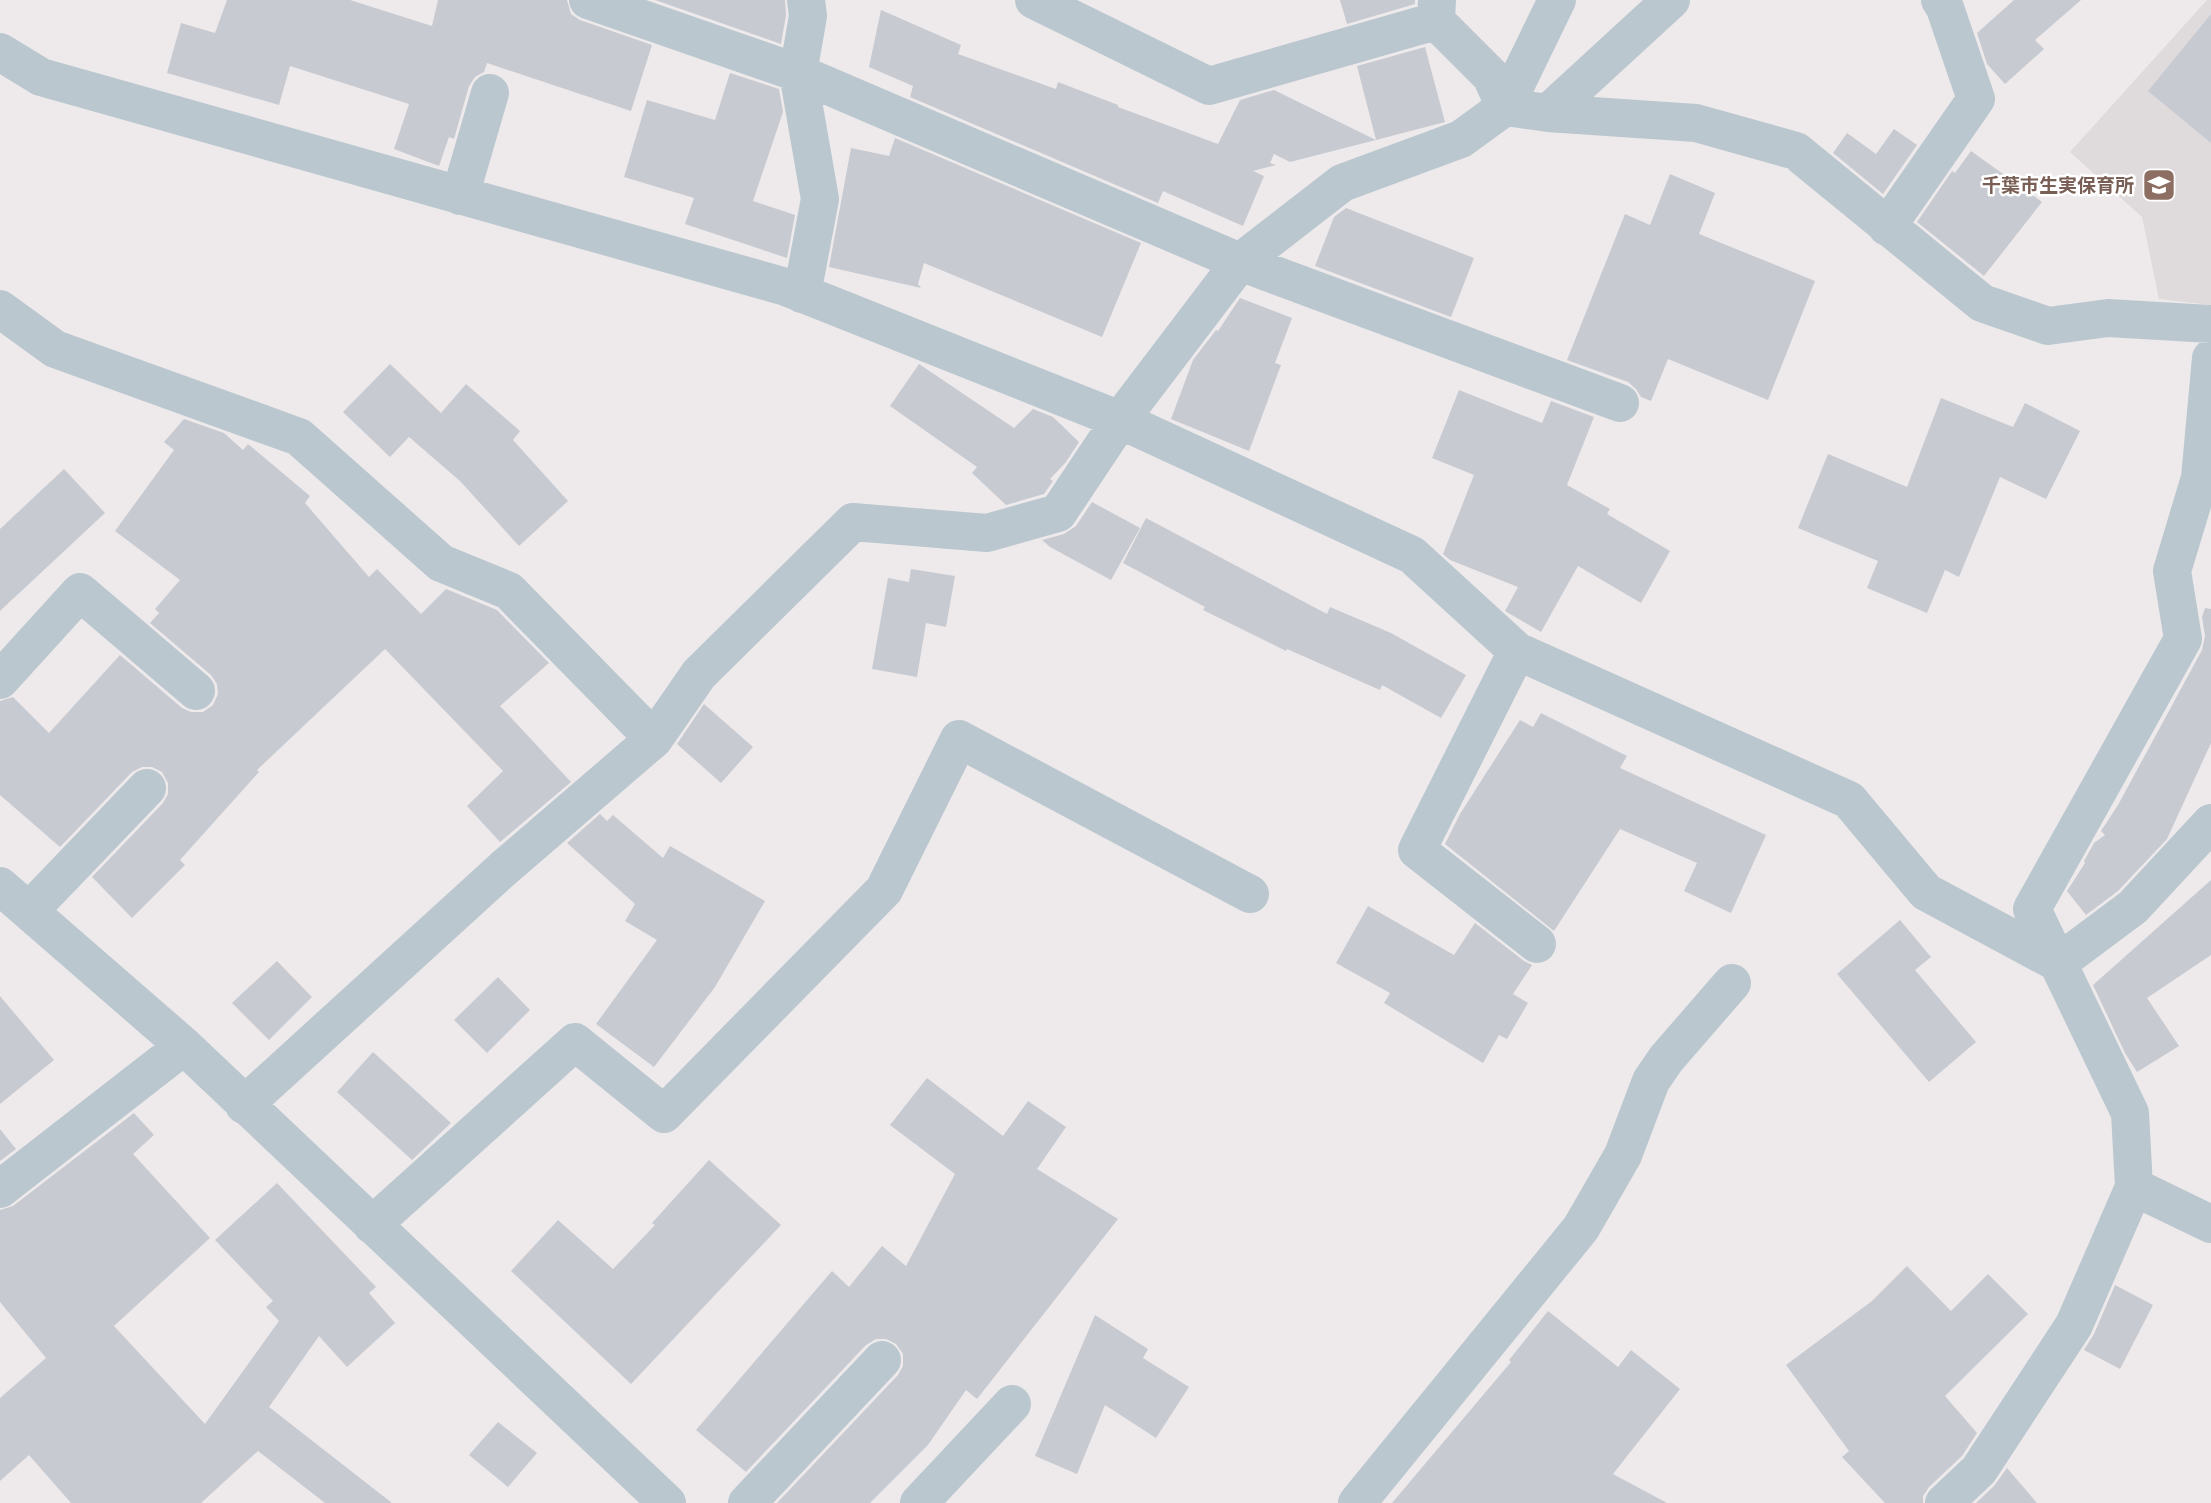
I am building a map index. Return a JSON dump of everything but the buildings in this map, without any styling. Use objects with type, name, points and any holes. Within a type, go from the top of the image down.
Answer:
[{"type":"street","points":[[588,0],[798,74],[1240,262],[1620,402]]},
{"type":"street","points":[[802,294],[820,199],[798,74],[808,16],[806,0]]},
{"type":"street","points":[[1034,0],[1209,86],[1436,10],[1490,76],[1505,107]]},
{"type":"street","points":[[243,1105],[504,868],[654,739],[699,674],[853,522],[988,533],[1058,513],[1120,419],[1240,262],[1342,183],[1461,139],[1505,107],[1557,0]]},
{"type":"street","points":[[1548,113],[1671,0]]},
{"type":"street","points":[[1887,227],[1976,99],[1940,0]]},
{"type":"street","points":[[0,52],[41,77],[786,287],[1120,419],[1412,555],[1517,651],[1849,800],[1926,891],[2058,963]]},
{"type":"street","points":[[460,196],[490,93]]},
{"type":"street","points":[[1505,107],[1548,113],[1696,123],[1796,151],[1982,303],[2048,326],[2108,318],[2211,324]]},
{"type":"street","points":[[0,309],[55,349],[299,437],[441,563],[509,591],[654,739]]},
{"type":"street","points":[[1944,1503],[1979,1470],[2074,1325],[2134,1187],[2130,1113],[2032,909],[2183,639],[2172,571],[2200,478],[2211,358]]},
{"type":"street","points":[[0,680],[80,592],[196,691]]},
{"type":"street","points":[[1517,651],[1417,850],[1537,944]]},
{"type":"street","points":[[372,1226],[575,1042],[664,1114],[884,890],[959,739],[1250,894]]},
{"type":"street","points":[[29,911],[147,788]]},
{"type":"street","points":[[2058,963],[2133,907],[2211,823]]},
{"type":"street","points":[[0,886],[184,1046],[243,1105],[667,1503]]},
{"type":"street","points":[[1357,1503],[1581,1228],[1623,1155],[1651,1081],[1666,1059],[1732,983]]},
{"type":"street","points":[[0,1189],[184,1046]]},
{"type":"street","points":[[2134,1187],[2211,1224]]},
{"type":"street","points":[[747,1503],[882,1360]]},
{"type":"street","points":[[919,1503],[1012,1404]]},
{"type":"shaded area","name":"千葉市生実保育所","points":[[2207,0],[2211,0],[2211,305],[2159,299],[2142,217],[2070,152]]},
{"type":"place","name":"千葉市生実保育所","points":[[2159,185]]}]
